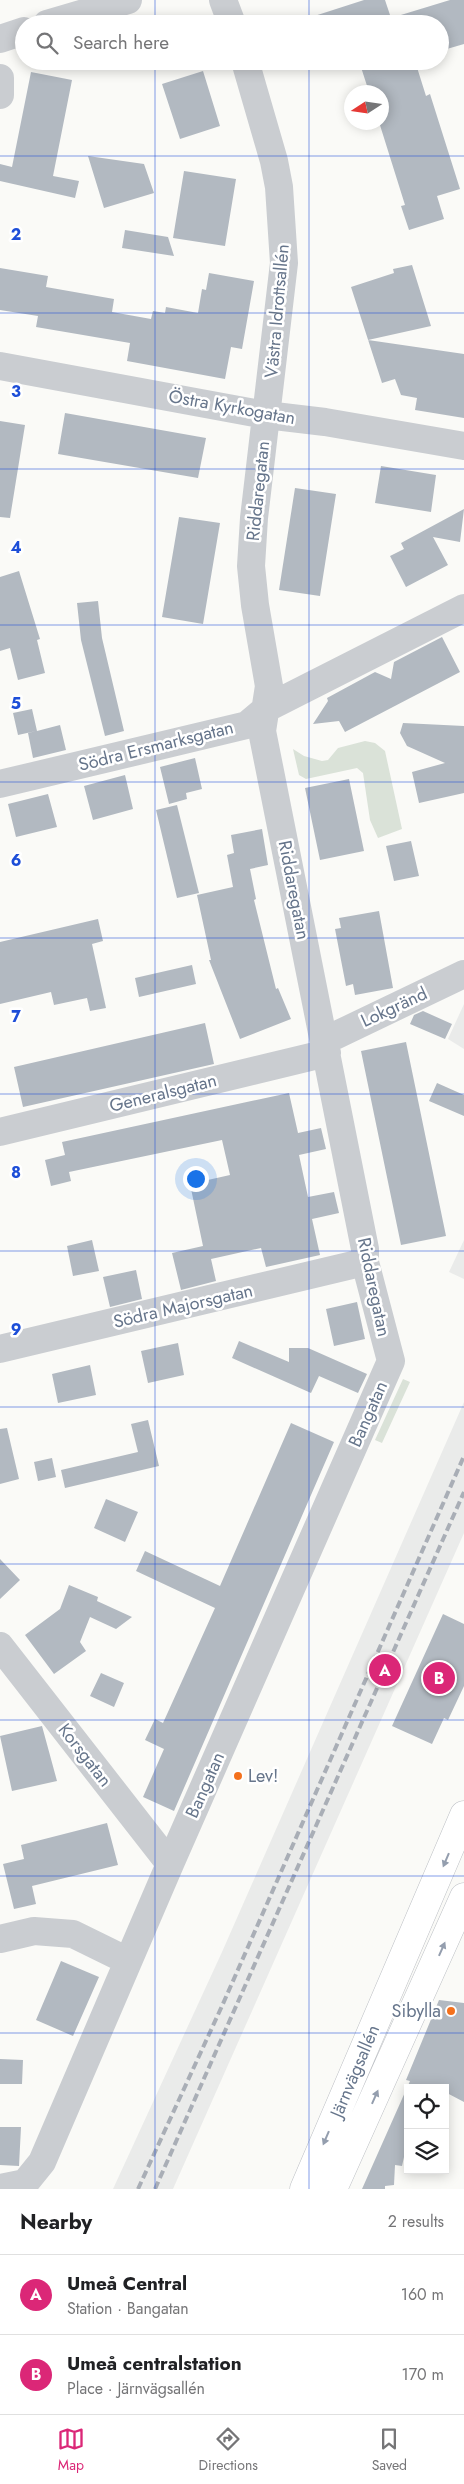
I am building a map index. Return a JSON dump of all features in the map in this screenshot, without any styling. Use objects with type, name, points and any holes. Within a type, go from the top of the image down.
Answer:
[{"type":"main road","name":"Järnvägsallén","points":[[304,2189],[464,1815]]},
{"type":"main road","name":"Järnvägsallén","points":[[333,2189],[462,1909]]},
{"type":"street","points":[[77,15],[128,0]]},
{"type":"street","points":[[223,0],[229,15]]},
{"type":"street","points":[[0,39],[15,35]]},
{"type":"street","name":"Västra Idrottsallén","points":[[247,70],[274,161],[282,223],[284,263],[266,415]]},
{"type":"street","points":[[0,78],[0,95]]},
{"type":"street","name":"Östra Kyrkogatan","points":[[0,366],[266,415],[325,422],[464,446]]},
{"type":"street","name":"Riddaregatan","points":[[266,415],[254,518],[251,566],[268,686],[267,708],[262,731],[326,1047],[365,1249],[365,1262],[391,1361]]},
{"type":"street","name":"Södra Ersmarksgatan","points":[[0,784],[247,724],[267,708],[464,608]]},
{"type":"street","name":"Lokgränd","points":[[326,1047],[464,974]]},
{"type":"street","name":"Generalsgatan","points":[[0,1132],[326,1047]]},
{"type":"street","name":"Södra Majorsgatan","points":[[0,1349],[365,1262]]},
{"type":"street","name":"Bangatan","points":[[0,2188],[26,2182],[42,2162],[170,1864],[391,1361]]},
{"type":"street","name":"Korsgatan","points":[[0,1646],[170,1864]]},
{"type":"street","points":[[428,1901],[462,1909]]},
{"type":"street","points":[[0,1939],[34,1931],[73,1934],[128,1961]]},
{"type":"shaded area","points":[[365,741],[375,743],[385,751],[402,829],[378,838],[370,820],[363,773],[357,768],[306,779],[299,775],[293,749],[304,756],[322,761],[328,760],[338,748]]},
{"type":"shaded area","points":[[464,1004],[464,1049],[448,1039]]},
{"type":"shaded area","points":[[464,1240],[464,1279],[449,1272]]},
{"type":"shaded area","points":[[403,1379],[410,1382],[382,1443],[375,1440]]},
{"type":"shaded area","points":[[464,1402],[464,1533],[173,2189],[113,2189],[222,1952]]},
{"type":"building","points":[[364,0],[385,0],[390,15],[318,15]]},
{"type":"building","points":[[450,0],[464,0],[464,44],[449,48],[449,15],[401,15]]},
{"type":"building","points":[[362,70],[418,70],[426,96],[430,94],[460,189],[437,196],[444,219],[409,230],[401,206],[405,205],[382,130],[389,130],[389,85],[367,85]]},
{"type":"building","points":[[203,71],[220,126],[180,139],[162,84]]},
{"type":"building","points":[[31,72],[72,80],[53,176],[79,181],[75,198],[0,181],[0,164],[12,167]]},
{"type":"building","points":[[88,156],[144,164],[154,193],[104,208]]},
{"type":"building","points":[[184,171],[236,179],[225,246],[173,238]]},
{"type":"building","points":[[125,230],[168,237],[174,256],[122,248]]},
{"type":"building","points":[[412,265],[431,326],[368,340],[351,287],[394,273],[393,269]]},
{"type":"building","points":[[0,268],[48,276],[46,287],[114,299],[112,312],[151,319],[153,311],[165,313],[166,307],[198,313],[202,289],[206,290],[209,273],[254,281],[242,349],[231,347],[225,379],[127,361],[130,343],[36,327],[38,316],[0,310]]},
{"type":"building","points":[[368,340],[464,354],[464,418],[415,410],[417,398],[401,395],[395,379],[382,383]]},
{"type":"building","points":[[65,413],[206,438],[198,478],[58,454]]},
{"type":"building","points":[[0,421],[25,425],[10,518],[0,517]]},
{"type":"building","points":[[381,466],[436,475],[431,512],[375,503]]},
{"type":"building","points":[[295,488],[336,494],[320,596],[279,590]]},
{"type":"building","points":[[464,509],[460,542],[433,537],[448,565],[406,587],[390,556],[404,549],[401,543]]},
{"type":"building","points":[[179,517],[220,523],[203,624],[162,617]]},
{"type":"building","points":[[19,571],[40,639],[37,640],[45,673],[18,680],[10,648],[0,651],[0,577]]},
{"type":"building","points":[[98,601],[102,638],[124,731],[105,736],[81,640],[77,603]]},
{"type":"building","points":[[442,637],[460,672],[345,732],[339,721],[313,724],[328,701],[327,698],[375,672],[391,679],[394,662]]},
{"type":"building","points":[[32,709],[37,731],[60,725],[66,750],[33,758],[28,733],[36,731],[18,735],[13,713]]},
{"type":"building","points":[[403,723],[464,726],[464,793],[419,803],[412,772],[445,763],[407,746],[400,733]]},
{"type":"building","points":[[195,758],[202,789],[186,793],[187,799],[169,804],[160,767]]},
{"type":"building","points":[[125,775],[133,809],[93,820],[84,786]]},
{"type":"building","points":[[349,779],[364,851],[320,860],[305,788]]},
{"type":"building","points":[[48,794],[57,827],[16,837],[8,804]]},
{"type":"building","points":[[177,805],[199,893],[177,898],[156,810]]},
{"type":"building","points":[[262,829],[268,865],[250,869],[256,899],[254,900],[276,989],[278,988],[291,1019],[240,1039],[209,960],[211,960],[197,895],[233,887],[227,855],[234,853],[231,835]]},
{"type":"building","points":[[411,841],[419,876],[394,881],[386,846]]},
{"type":"building","points":[[379,911],[393,988],[355,995],[353,984],[346,986],[335,929],[341,928],[339,918]]},
{"type":"building","points":[[98,919],[103,941],[92,944],[106,1008],[90,1011],[87,998],[54,1005],[51,992],[0,1004],[0,942]]},
{"type":"building","points":[[192,965],[196,984],[139,997],[135,978]]},
{"type":"building","points":[[423,1011],[452,1024],[445,1039],[410,1024],[414,1015]]},
{"type":"building","points":[[205,1023],[214,1064],[23,1107],[14,1067]]},
{"type":"building","points":[[406,1042],[446,1236],[401,1245],[361,1051]]},
{"type":"building","points":[[437,1083],[464,1095],[464,1116],[429,1101]]},
{"type":"building","points":[[289,1093],[298,1133],[321,1128],[326,1149],[299,1155],[308,1197],[334,1192],[339,1213],[312,1219],[320,1255],[266,1267],[261,1248],[211,1259],[216,1281],[181,1290],[172,1253],[203,1246],[190,1184],[230,1175],[222,1140],[69,1172],[71,1181],[51,1186],[45,1160],[65,1155],[62,1142]]},
{"type":"building","points":[[92,1240],[99,1271],[73,1276],[67,1246]]},
{"type":"building","points":[[136,1270],[142,1299],[110,1307],[103,1277]]},
{"type":"building","points":[[357,1302],[365,1339],[334,1346],[326,1309]]},
{"type":"building","points":[[239,1341],[289,1362],[289,1348],[308,1348],[367,1374],[358,1393],[319,1376],[311,1393],[232,1358]]},
{"type":"building","points":[[178,1343],[184,1375],[148,1383],[141,1351]]},
{"type":"building","points":[[90,1365],[96,1395],[58,1403],[52,1374]]},
{"type":"building","points":[[148,1420],[159,1466],[65,1488],[61,1470],[138,1452],[131,1424]]},
{"type":"building","points":[[291,1423],[334,1442],[174,1811],[143,1797],[164,1749],[145,1740],[155,1719],[163,1723],[215,1608],[136,1571],[145,1551],[220,1586]]},
{"type":"building","points":[[7,1428],[19,1479],[0,1484],[0,1429]]},
{"type":"building","points":[[52,1458],[56,1477],[38,1481],[34,1462]]},
{"type":"building","points":[[106,1499],[138,1512],[125,1542],[94,1528]]},
{"type":"building","points":[[0,1559],[20,1580],[0,1599]]},
{"type":"building","points":[[69,1585],[98,1597],[97,1601],[132,1617],[116,1629],[90,1617],[80,1642],[86,1651],[54,1674],[25,1635],[60,1609]]},
{"type":"building","points":[[443,1614],[464,1624],[464,1686],[448,1720],[444,1718],[432,1744],[392,1726]]},
{"type":"building","points":[[101,1673],[124,1683],[114,1707],[90,1696]]},
{"type":"building","points":[[42,1726],[57,1781],[12,1791],[0,1736]]},
{"type":"building","points":[[107,1823],[118,1865],[32,1886],[36,1904],[14,1909],[3,1864],[24,1859],[21,1845]]},
{"type":"building","points":[[61,1961],[99,1977],[73,2036],[36,2020]]},
{"type":"building","points":[[439,2000],[464,2003],[464,2102],[449,2094],[449,2084],[409,2084],[410,2081],[406,2080]]},
{"type":"building","points":[[0,2059],[23,2060],[22,2084],[0,2084]]},
{"type":"building","points":[[404,2094],[404,2157],[402,2166],[395,2165],[394,2185],[385,2186],[385,2189],[362,2189]]},
{"type":"building","points":[[0,2127],[21,2127],[19,2166],[0,2165]]},
{"type":"railway","points":[[138,2189],[222,2006],[464,1456]]},
{"type":"railway","points":[[155,2189],[464,1492]]},
{"type":"place","name":"Umeå Central","points":[[385,1670]]},
{"type":"place","name":"Umeå centralstation","points":[[439,1678]]},
{"type":"place","name":"Lev!","points":[[238,1776]]},
{"type":"place","name":"Sibylla","points":[[451,2011]]}]
